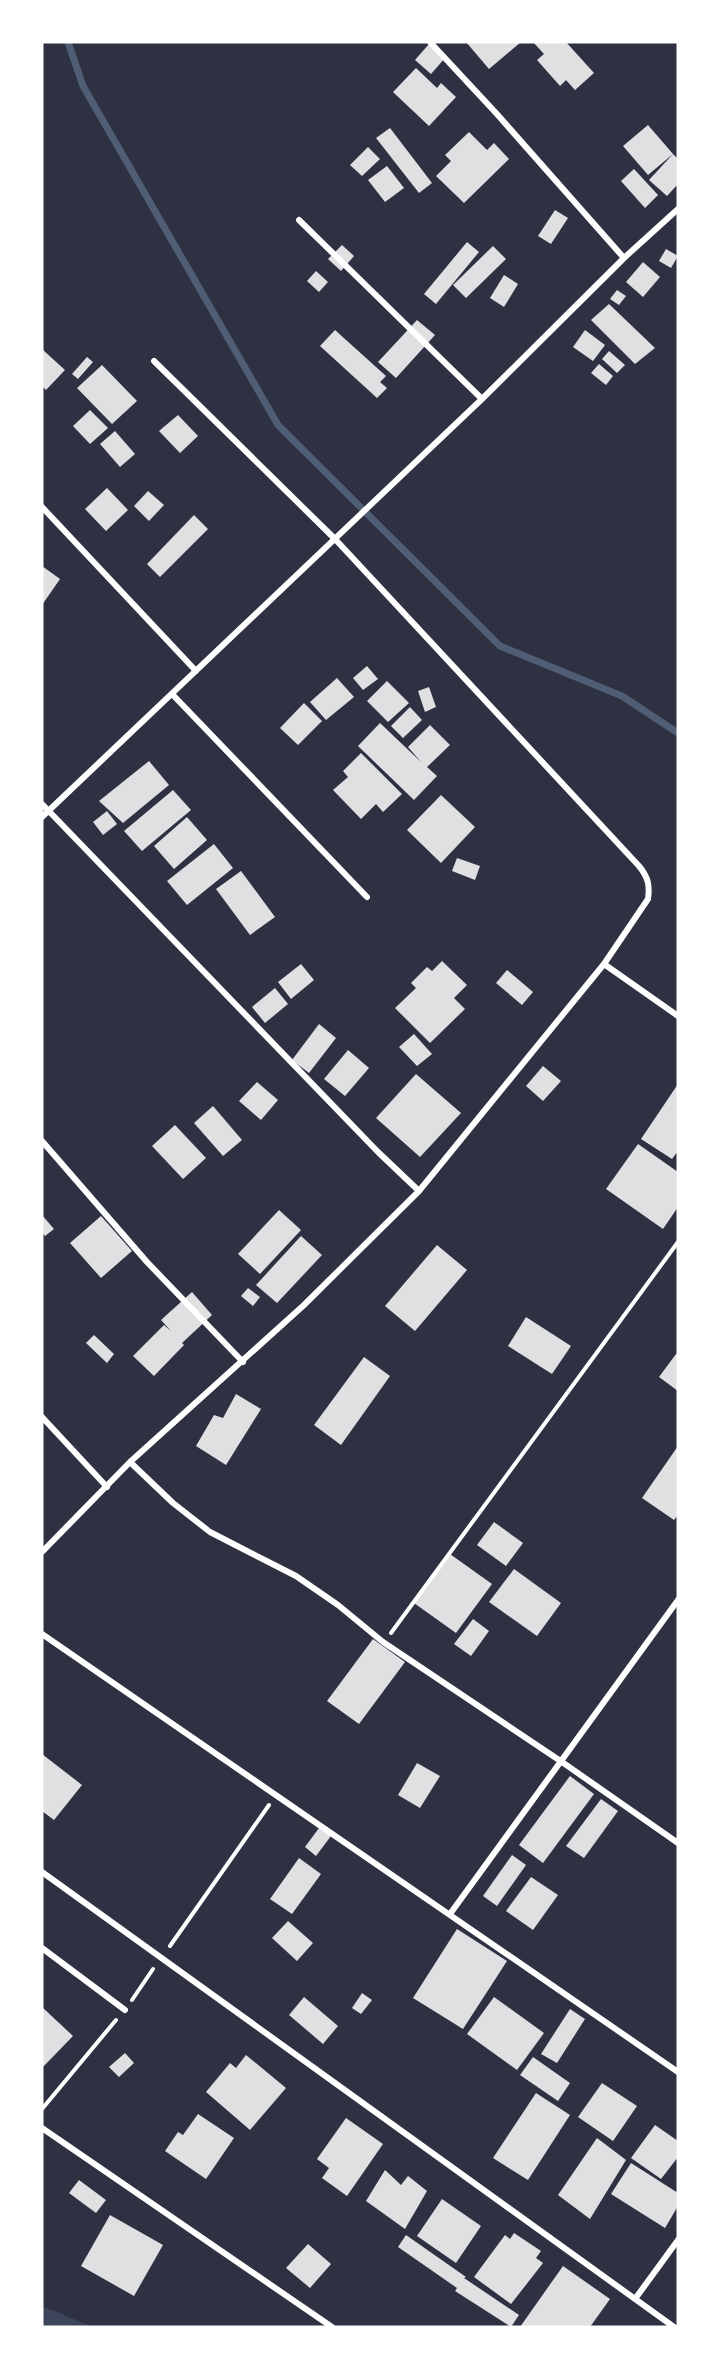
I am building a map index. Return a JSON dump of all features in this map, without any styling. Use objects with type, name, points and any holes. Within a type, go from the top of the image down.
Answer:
[{"type":"street","points":[[430,42],[624,258]]},
{"type":"street","points":[[42,817],[482,399],[624,258],[678,209]]},
{"type":"street","points":[[299,220],[482,399]]},
{"type":"street","points":[[42,1552],[130,1462],[304,1305],[419,1191],[604,964],[648,899],[650,889],[645,874],[335,539],[154,361]]},
{"type":"street","points":[[42,507],[196,671]]},
{"type":"street","points":[[172,694],[367,897]]},
{"type":"street","points":[[42,804],[378,1152],[419,1191]]},
{"type":"street","points":[[604,964],[678,1016]]},
{"type":"street","points":[[42,1142],[147,1262],[243,1362]]},
{"type":"street","points":[[42,1417],[107,1486]]},
{"type":"street","points":[[130,1462],[173,1503],[210,1532],[296,1576],[338,1605],[384,1642],[678,1843]]},
{"type":"street","points":[[450,1914],[678,1600]]},
{"type":"street","points":[[42,1634],[678,2072]]},
{"type":"street","points":[[42,1872],[675,2327]]},
{"type":"street","points":[[42,1948],[125,2010]]},
{"type":"street","points":[[42,2128],[332,2327]]},
{"type":"street","points":[[635,2299],[678,2240]]},
{"type":"path","points":[[384,1642],[678,1242]]},
{"type":"shaded area","points":[[42,2306],[93,2327],[42,2327]]},
{"type":"building","points":[[466,42],[521,42],[489,69]]},
{"type":"building","points":[[533,42],[566,42],[594,73],[575,90],[566,80],[560,86],[537,60],[544,54]]},
{"type":"building","points":[[429,44],[445,58],[431,74],[415,60]]},
{"type":"building","points":[[416,68],[437,88],[441,83],[456,97],[429,126],[393,92]]},
{"type":"building","points":[[648,125],[673,154],[648,175],[623,146]]},
{"type":"building","points":[[390,128],[432,183],[419,193],[376,138]]},
{"type":"building","points":[[469,132],[487,150],[494,143],[509,159],[464,203],[436,176],[451,161],[445,155]]},
{"type":"building","points":[[368,147],[380,159],[362,176],[350,165]]},
{"type":"building","points":[[673,154],[678,159],[678,184],[667,196],[649,180]]},
{"type":"building","points":[[387,166],[404,188],[385,202],[368,180]]},
{"type":"building","points":[[634,169],[658,195],[645,208],[621,181]]},
{"type":"building","points":[[555,210],[568,218],[551,244],[538,236]]},
{"type":"building","points":[[467,242],[479,252],[436,304],[424,294]]},
{"type":"building","points":[[342,245],[354,256],[341,271],[328,259]]},
{"type":"building","points":[[493,246],[506,259],[466,298],[453,285]]},
{"type":"building","points":[[666,249],[678,256],[671,268],[659,261]]},
{"type":"building","points":[[643,262],[660,277],[643,297],[626,282]]},
{"type":"building","points":[[316,271],[328,282],[319,292],[307,281]]},
{"type":"building","points":[[504,275],[518,284],[504,307],[490,298]]},
{"type":"building","points":[[617,290],[626,296],[619,305],[610,299]]},
{"type":"building","points":[[609,304],[655,348],[635,364],[591,320]]},
{"type":"building","points":[[417,320],[435,335],[396,378],[378,362]]},
{"type":"building","points":[[335,330],[386,376],[380,382],[387,388],[377,398],[320,346]]},
{"type":"building","points":[[585,330],[605,345],[593,361],[573,347]]},
{"type":"building","points":[[42,349],[65,370],[46,390],[42,386]]},
{"type":"building","points":[[609,351],[625,365],[617,373],[602,359]]},
{"type":"building","points":[[87,357],[93,362],[78,379],[72,374]]},
{"type":"building","points":[[599,364],[613,376],[606,385],[591,373]]},
{"type":"building","points":[[102,365],[137,401],[112,424],[77,388]]},
{"type":"building","points":[[90,410],[108,428],[90,444],[73,426]]},
{"type":"building","points":[[178,415],[198,436],[180,453],[159,431]]},
{"type":"building","points":[[115,431],[135,454],[120,467],[100,444]]},
{"type":"building","points":[[107,488],[128,510],[106,531],[85,509]]},
{"type":"building","points":[[148,491],[164,505],[149,521],[134,506]]},
{"type":"building","points":[[194,515],[208,529],[160,577],[147,564]]},
{"type":"building","points":[[42,566],[60,579],[42,605]]},
{"type":"building","points":[[367,666],[378,679],[363,690],[353,678]]},
{"type":"building","points":[[337,678],[354,697],[326,720],[310,702]]},
{"type":"building","points":[[387,681],[409,703],[388,722],[367,701]]},
{"type":"building","points":[[429,687],[436,707],[425,712],[418,691]]},
{"type":"building","points":[[304,703],[322,721],[298,745],[280,728]]},
{"type":"building","points":[[410,707],[422,720],[403,738],[391,726]]},
{"type":"building","points":[[380,723],[421,762],[408,747],[430,725],[450,745],[427,767],[437,776],[414,800],[358,746]]},
{"type":"building","points":[[361,753],[402,794],[383,812],[376,804],[361,819],[333,790],[348,777],[343,771]]},
{"type":"building","points":[[149,761],[169,785],[123,823],[99,801]]},
{"type":"building","points":[[173,790],[191,810],[142,851],[124,831]]},
{"type":"building","points":[[441,795],[475,827],[441,863],[407,830]]},
{"type":"building","points":[[107,811],[117,824],[103,835],[93,822]]},
{"type":"building","points":[[187,817],[207,840],[174,869],[154,846]]},
{"type":"building","points":[[214,844],[233,868],[187,905],[167,881]]},
{"type":"building","points":[[457,858],[480,866],[475,880],[452,871]]},
{"type":"building","points":[[241,871],[275,917],[250,935],[216,889]]},
{"type":"building","points":[[442,961],[467,985],[454,998],[465,1009],[430,1043],[395,1008],[416,988],[411,983],[427,967],[432,971]]},
{"type":"building","points":[[301,964],[314,980],[291,999],[278,982]]},
{"type":"building","points":[[507,970],[533,992],[522,1005],[496,983]]},
{"type":"building","points":[[275,988],[288,1004],[265,1023],[252,1007]]},
{"type":"building","points":[[319,1024],[336,1038],[309,1073],[292,1060]]},
{"type":"building","points":[[414,1034],[432,1054],[417,1066],[399,1047]]},
{"type":"building","points":[[348,1050],[369,1068],[345,1096],[324,1079]]},
{"type":"building","points":[[543,1066],[561,1081],[543,1101],[526,1086]]},
{"type":"building","points":[[416,1074],[461,1113],[420,1157],[376,1118]]},
{"type":"building","points":[[257,1082],[278,1100],[261,1120],[239,1101]]},
{"type":"building","points":[[678,1084],[678,1151],[672,1159],[641,1139]]},
{"type":"building","points":[[213,1106],[242,1140],[223,1156],[194,1123]]},
{"type":"building","points":[[175,1125],[206,1158],[183,1179],[152,1146]]},
{"type":"building","points":[[638,1144],[678,1172],[678,1207],[663,1229],[606,1189]]},
{"type":"building","points":[[279,1210],[301,1230],[260,1274],[238,1254]]},
{"type":"building","points":[[42,1215],[54,1229],[45,1236],[42,1232]]},
{"type":"building","points":[[101,1216],[132,1251],[101,1278],[70,1243]]},
{"type":"building","points":[[301,1236],[322,1255],[277,1303],[256,1285]]},
{"type":"building","points":[[437,1245],[467,1270],[415,1331],[385,1306]]},
{"type":"building","points":[[248,1288],[260,1297],[253,1306],[241,1296]]},
{"type":"building","points":[[192,1292],[212,1315],[182,1343],[184,1345],[154,1376],[133,1356],[164,1325],[171,1331],[161,1320]]},
{"type":"building","points":[[526,1317],[571,1346],[552,1374],[508,1346]]},
{"type":"building","points":[[94,1335],[114,1354],[107,1363],[86,1343]]},
{"type":"building","points":[[676,1354],[678,1355],[678,1391],[659,1377]]},
{"type":"building","points":[[364,1357],[390,1376],[341,1445],[314,1425]]},
{"type":"building","points":[[236,1394],[261,1409],[226,1465],[196,1446],[214,1415],[223,1418]]},
{"type":"building","points":[[678,1446],[678,1515],[674,1520],[642,1498]]},
{"type":"building","points":[[494,1522],[523,1543],[506,1566],[477,1545]]},
{"type":"building","points":[[450,1554],[492,1584],[456,1633],[414,1603]]},
{"type":"building","points":[[514,1569],[561,1603],[537,1636],[489,1602]]},
{"type":"building","points":[[473,1619],[489,1631],[471,1656],[454,1644]]},
{"type":"building","points":[[373,1639],[405,1662],[359,1724],[327,1701]]},
{"type":"building","points":[[42,1754],[82,1785],[54,1820],[42,1811]]},
{"type":"building","points":[[417,1763],[440,1776],[420,1808],[398,1795]]},
{"type":"building","points":[[570,1776],[594,1794],[543,1863],[519,1845]]},
{"type":"building","points":[[601,1799],[618,1811],[584,1858],[566,1846]]},
{"type":"building","points":[[319,1828],[331,1836],[316,1856],[305,1847]]},
{"type":"building","points":[[512,1855],[526,1865],[497,1906],[483,1896]]},
{"type":"building","points":[[299,1858],[321,1874],[292,1914],[270,1899]]},
{"type":"building","points":[[531,1877],[558,1895],[533,1930],[506,1911]]},
{"type":"building","points":[[288,1921],[313,1943],[297,1961],[272,1938]]},
{"type":"building","points":[[457,1929],[507,1961],[463,2029],[413,1998]]},
{"type":"building","points":[[362,1993],[372,2000],[361,2014],[352,2008]]},
{"type":"building","points":[[304,1997],[338,2026],[323,2044],[289,2015]]},
{"type":"building","points":[[494,1997],[544,2033],[517,2070],[467,2034]]},
{"type":"building","points":[[42,2007],[73,2036],[42,2068]]},
{"type":"building","points":[[570,2009],[585,2019],[557,2063],[541,2054]]},
{"type":"building","points":[[125,2053],[134,2063],[119,2077],[109,2067]]},
{"type":"building","points":[[246,2055],[286,2088],[250,2130],[206,2092],[230,2063],[236,2068]]},
{"type":"building","points":[[533,2057],[570,2083],[558,2101],[520,2075]]},
{"type":"building","points":[[602,2083],[637,2106],[613,2141],[578,2117]]},
{"type":"building","points":[[536,2093],[570,2115],[528,2180],[493,2158]]},
{"type":"building","points":[[198,2114],[234,2138],[206,2179],[165,2151],[178,2132],[183,2135]]},
{"type":"building","points":[[346,2118],[383,2144],[347,2196],[322,2178],[329,2168],[317,2159]]},
{"type":"building","points":[[655,2125],[678,2141],[678,2157],[661,2179],[631,2158]]},
{"type":"building","points":[[597,2138],[626,2160],[590,2219],[558,2195]]},
{"type":"building","points":[[631,2163],[678,2193],[678,2206],[665,2228],[611,2194]]},
{"type":"building","points":[[385,2170],[401,2185],[408,2176],[427,2191],[405,2229],[366,2201]]},
{"type":"building","points":[[79,2180],[106,2200],[96,2213],[69,2193]]},
{"type":"building","points":[[442,2199],[481,2226],[456,2263],[417,2236]]},
{"type":"building","points":[[110,2215],[163,2245],[134,2296],[81,2266]]},
{"type":"building","points":[[514,2233],[541,2251],[536,2258],[543,2263],[511,2304],[474,2277],[505,2235],[510,2239]]},
{"type":"building","points":[[406,2235],[519,2315],[511,2327],[455,2291],[457,2288],[398,2247]]},
{"type":"building","points":[[308,2244],[331,2264],[310,2288],[286,2268]]},
{"type":"building","points":[[563,2266],[610,2299],[590,2327],[520,2327]]},
{"type":"waterway","points":[[68,42],[83,86],[278,425],[500,646],[622,696],[678,733]]}]
